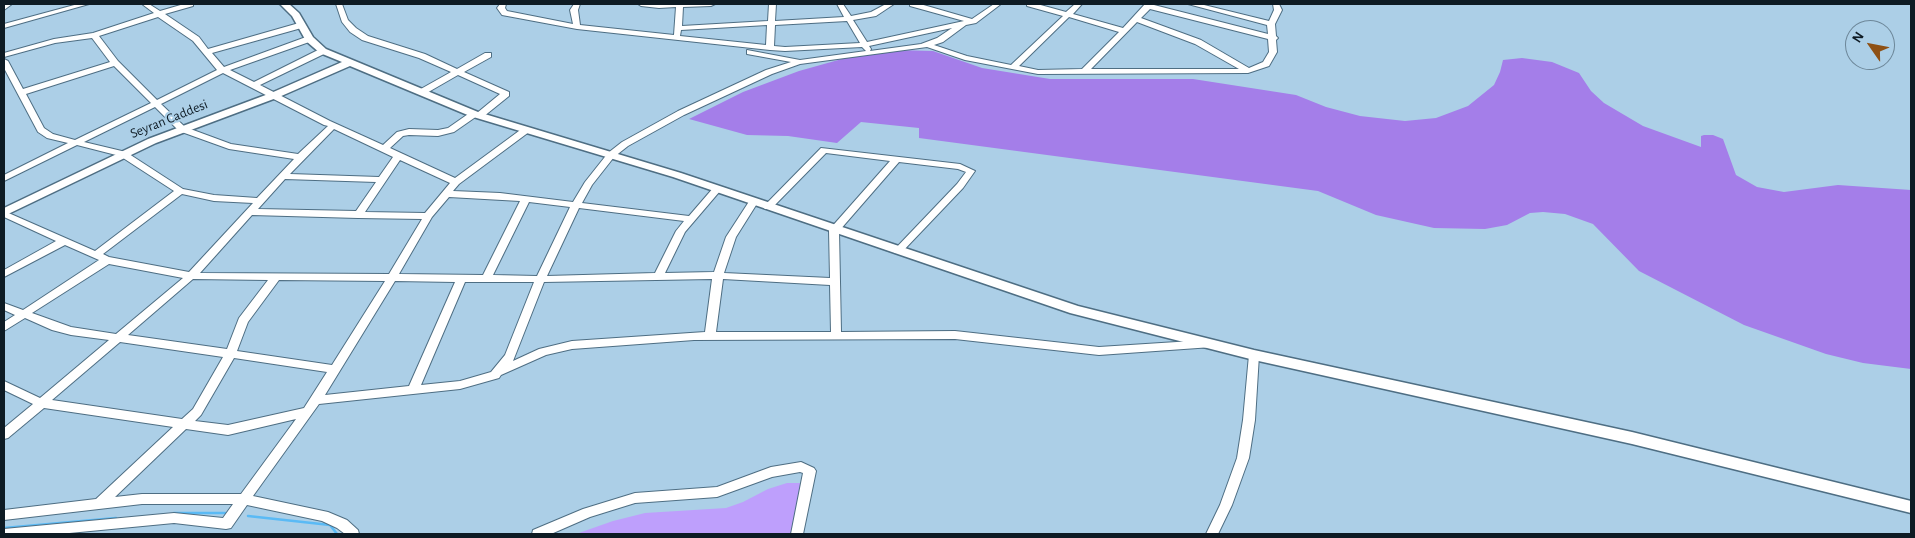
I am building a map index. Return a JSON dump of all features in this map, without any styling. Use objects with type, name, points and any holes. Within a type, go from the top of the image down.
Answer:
[{"type":"street","points":[[4,8],[8,4]]},
{"type":"street","points":[[4,26],[84,4]]},
{"type":"street","points":[[145,4],[196,39],[223,70],[334,126],[456,182]]},
{"type":"street","points":[[4,55],[54,41],[94,35],[190,4]]},
{"type":"street","points":[[284,4],[298,15],[308,39],[323,51],[477,115],[717,189],[1075,310],[1254,355],[1632,438],[1911,507]]},
{"type":"street","points":[[339,4],[345,20],[353,30],[365,38],[422,56],[455,73],[506,94],[477,115],[451,130],[438,133],[409,132],[400,134],[384,149]]},
{"type":"street","points":[[503,4],[501,8],[505,13],[577,27],[785,50],[926,45],[940,40],[962,24]]},
{"type":"street","points":[[577,4],[574,10],[577,27]]},
{"type":"street","points":[[641,4],[711,4]]},
{"type":"street","points":[[770,48],[772,4]]},
{"type":"street","points":[[840,4],[867,48]]},
{"type":"street","points":[[677,28],[849,19],[872,14],[891,4]]},
{"type":"street","points":[[913,4],[973,22]]},
{"type":"street","points":[[495,375],[510,357],[541,279],[575,206],[588,184],[611,155],[653,127],[769,72],[799,62],[867,48],[973,22],[998,4]]},
{"type":"street","points":[[1030,4],[1124,31]]},
{"type":"street","points":[[1012,68],[1079,4]]},
{"type":"street","points":[[1192,4],[1216,6],[1271,24]]},
{"type":"street","points":[[919,34],[926,45],[966,58],[1038,72],[1083,74],[1248,71],[1266,64],[1273,52],[1274,38],[1271,24],[1277,15],[1276,4]]},
{"type":"street","points":[[677,38],[682,5]]},
{"type":"street","points":[[1083,74],[1149,5],[1274,38]]},
{"type":"street","points":[[207,52],[298,15]]},
{"type":"street","points":[[1136,19],[1198,42],[1248,71]]},
{"type":"street","points":[[722,43],[726,26]]},
{"type":"street","points":[[919,34],[940,40],[966,58]]},
{"type":"street","points":[[94,35],[115,63],[154,104],[182,129],[229,146],[300,157]]},
{"type":"street","points":[[4,178],[223,70],[308,39]]},
{"type":"street","points":[[698,41],[799,62]]},
{"type":"street","points":[[254,85],[323,51]]},
{"type":"street","points":[[422,92],[488,55]]},
{"type":"street","points":[[4,61],[41,130],[50,136],[123,154],[180,191],[214,198],[260,202]]},
{"type":"street","points":[[20,93],[115,63]]},
{"type":"street","name":"Seyran Caddesi","points":[[4,213],[123,154],[182,129],[275,95],[349,63]]},
{"type":"street","points":[[4,435],[191,276],[300,157],[334,126]]},
{"type":"street","points":[[4,534],[174,518],[222,529],[308,412],[392,278],[428,216],[456,182],[526,130]]},
{"type":"street","points":[[768,207],[824,150],[960,167],[971,171],[898,251]]},
{"type":"street","points":[[358,215],[398,156]]},
{"type":"street","points":[[836,334],[834,230],[897,159]]},
{"type":"street","points":[[283,176],[382,180]]},
{"type":"street","points":[[658,276],[681,230],[717,189]]},
{"type":"street","points":[[96,255],[180,191]]},
{"type":"street","points":[[446,194],[525,200],[691,219]]},
{"type":"street","points":[[486,279],[525,200]]},
{"type":"street","points":[[710,336],[718,275],[731,237],[753,202]]},
{"type":"street","points":[[250,212],[428,216]]},
{"type":"street","points":[[4,213],[107,260],[191,276],[541,279],[718,275],[835,282]]},
{"type":"street","points":[[4,274],[64,241]]},
{"type":"street","points":[[4,327],[107,260]]},
{"type":"street","points":[[99,504],[197,412],[230,355],[243,321],[276,277]]},
{"type":"street","points":[[413,390],[461,279]]},
{"type":"street","points":[[4,306],[56,328],[335,369]]},
{"type":"street","points":[[315,400],[460,386],[495,375],[543,352],[572,345],[710,336],[955,335],[1099,351],[1209,344]]},
{"type":"street","points":[[1212,534],[1226,505],[1243,458],[1249,420],[1254,355]]},
{"type":"street","points":[[4,385],[41,403],[228,430],[308,412]]},
{"type":"street","points":[[538,534],[587,513],[635,498],[709,493],[771,472],[801,467],[810,471],[797,534]]},
{"type":"street","points":[[4,515],[142,499],[243,499],[324,516],[342,524],[353,534]]},
{"type":"shaded area","points":[[896,50],[933,51],[982,68],[1050,79],[1193,79],[1296,95],[1326,107],[1360,116],[1405,121],[1436,118],[1468,106],[1494,85],[1503,60],[1522,58],[1552,62],[1579,73],[1591,91],[1604,103],[1643,126],[1701,147],[1701,136],[1713,135],[1723,139],[1736,175],[1757,187],[1784,192],[1838,185],[1911,190],[1911,369],[1863,363],[1826,354],[1744,325],[1639,271],[1593,224],[1565,214],[1530,213],[1507,225],[1485,229],[1434,228],[1376,215],[1318,191],[919,138],[919,128],[861,122],[837,143],[788,136],[747,135],[689,119],[743,92],[799,71],[849,57]]},
{"type":"shaded area","points":[[787,483],[805,483],[796,534],[576,534],[613,521],[645,513],[726,508],[743,502],[768,489]]},
{"type":"waterway","points":[[174,513],[225,513]]},
{"type":"waterway","points":[[248,516],[330,525],[337,534]]},
{"type":"waterway","points":[[4,528],[116,518]]}]
